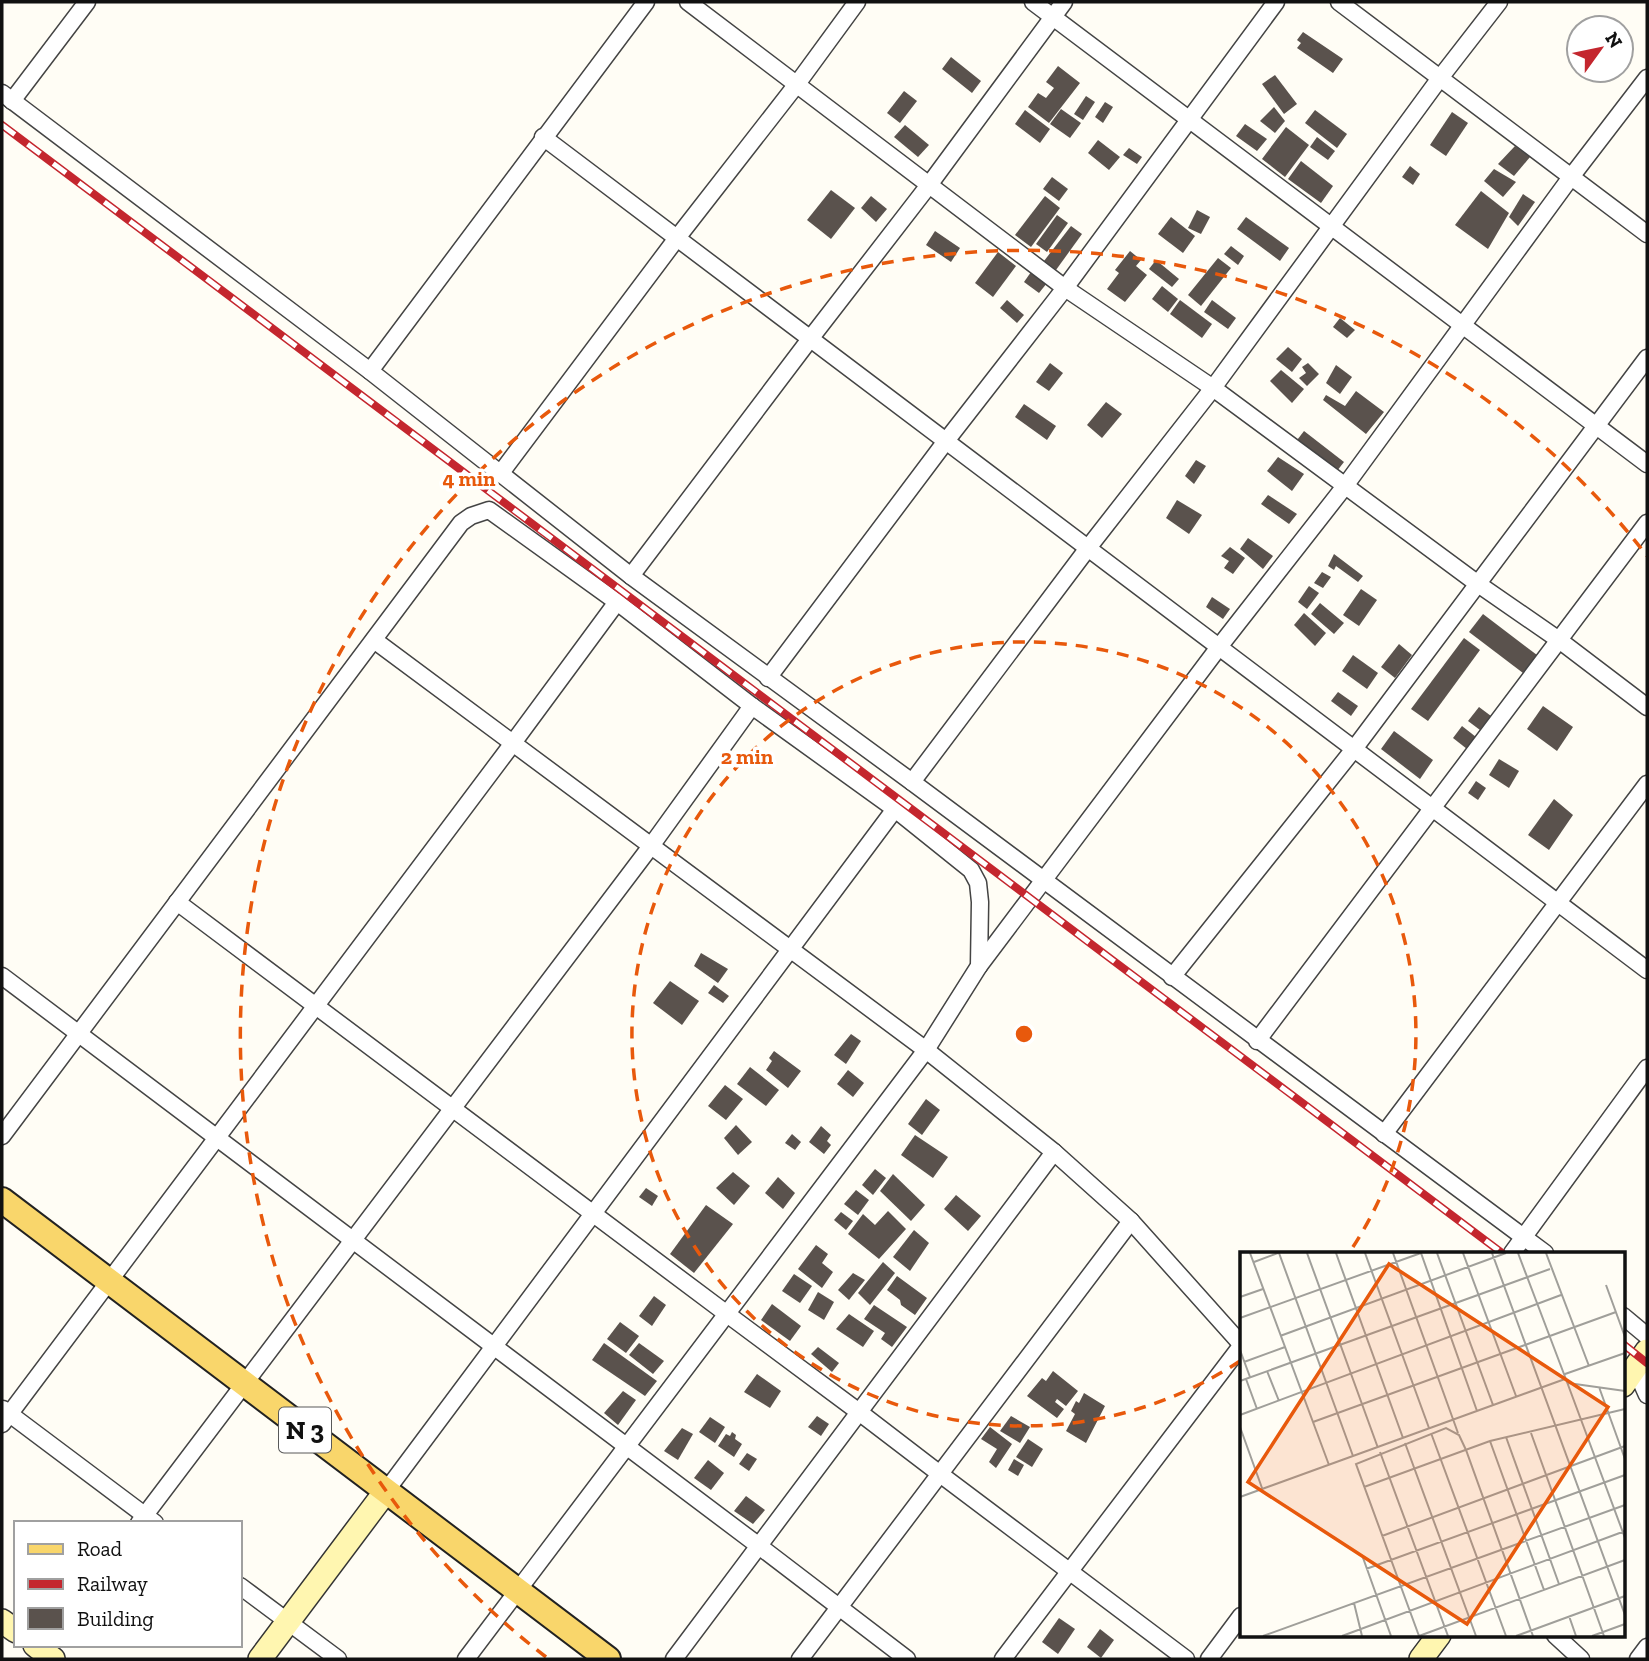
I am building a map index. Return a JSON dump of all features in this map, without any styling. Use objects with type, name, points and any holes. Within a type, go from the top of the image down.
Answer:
[{"type":"main road","name":"N 3","points":[[2,1200],[608,1659]]},
{"type":"street","points":[[87,2],[7,97],[370,371],[631,576],[1544,1252]]},
{"type":"street","points":[[370,371],[646,2]]},
{"type":"street","points":[[688,2],[1065,288],[1213,388],[1647,707]]},
{"type":"street","points":[[500,474],[857,2]]},
{"type":"street","points":[[1033,2],[1647,464]]},
{"type":"street","points":[[631,576],[929,185],[1064,2]]},
{"type":"street","points":[[768,678],[1065,288],[1276,2]]},
{"type":"street","points":[[1339,2],[1647,234]]},
{"type":"street","points":[[912,782],[1088,548],[1213,388],[1440,78],[1499,2]]},
{"type":"street","points":[[466,1659],[926,1050],[979,966],[1219,647],[1345,486],[1647,78]]},
{"type":"street","points":[[543,137],[1647,970]]},
{"type":"street","points":[[1172,977],[1354,749],[1647,358]]},
{"type":"street","points":[[2,1136],[461,523],[471,516],[489,510],[895,809],[971,870],[978,883],[980,902],[979,966]]},
{"type":"street","points":[[1257,1041],[1647,523]]},
{"type":"street","points":[[617,602],[109,1281],[4,1416],[147,1520],[244,1384],[651,846],[752,706]]},
{"type":"street","points":[[374,640],[926,1050],[1054,1152],[1131,1221],[1240,1344]]},
{"type":"street","points":[[1384,1134],[1647,784]]},
{"type":"street","points":[[260,1659],[895,809]]},
{"type":"street","points":[[177,902],[1186,1659]]},
{"type":"street","points":[[2,976],[906,1659]]},
{"type":"street","points":[[1513,1252],[1647,1068]]},
{"type":"street","points":[[674,1659],[1054,1152]]},
{"type":"street","points":[[800,1659],[1131,1221]]},
{"type":"street","points":[[1624,1317],[1647,1336]]},
{"type":"street","points":[[1003,1659],[1240,1346]]},
{"type":"street","points":[[1637,1366],[1647,1395]]},
{"type":"street","points":[[242,1588],[338,1659]]},
{"type":"street","points":[[1209,1659],[1240,1617]]},
{"type":"street","points":[[1421,1659],[1438,1636]]},
{"type":"street","points":[[1556,1636],[1581,1659]]},
{"type":"street","points":[[1638,1659],[1647,1647]]},
{"type":"building","points":[[1303,32],[1343,59],[1333,73],[1297,48],[1301,43],[1297,40]]},
{"type":"building","points":[[951,57],[981,81],[972,93],[942,69]]},
{"type":"building","points":[[1058,66],[1080,83],[1049,123],[1028,107],[1038,93],[1046,98],[1054,88],[1046,82]]},
{"type":"building","points":[[1275,75],[1297,104],[1284,114],[1262,84]]},
{"type":"building","points":[[904,91],[917,101],[900,123],[887,113]]},
{"type":"building","points":[[1086,96],[1095,102],[1083,120],[1074,114]]},
{"type":"building","points":[[1105,102],[1113,107],[1103,123],[1095,117]]},
{"type":"building","points":[[1274,107],[1285,121],[1275,133],[1260,121]]},
{"type":"building","points":[[1061,109],[1081,123],[1070,138],[1050,124]]},
{"type":"building","points":[[1025,110],[1050,129],[1040,143],[1015,124]]},
{"type":"building","points":[[1315,110],[1347,134],[1337,148],[1305,123]]},
{"type":"building","points":[[1452,112],[1468,123],[1446,156],[1430,145]]},
{"type":"building","points":[[1245,124],[1267,139],[1257,151],[1236,136]]},
{"type":"building","points":[[905,125],[929,145],[918,157],[894,137]]},
{"type":"building","points":[[1286,127],[1309,145],[1285,177],[1262,159]]},
{"type":"building","points":[[1317,137],[1335,151],[1328,160],[1310,147]]},
{"type":"building","points":[[1098,140],[1120,157],[1109,170],[1088,153]]},
{"type":"building","points":[[1515,146],[1530,157],[1514,176],[1498,164]]},
{"type":"building","points":[[1129,148],[1142,157],[1137,164],[1123,155]]},
{"type":"building","points":[[1301,161],[1333,186],[1321,203],[1288,179]]},
{"type":"building","points":[[1410,166],[1420,174],[1413,185],[1402,177]]},
{"type":"building","points":[[1494,169],[1516,182],[1503,197],[1484,181]]},
{"type":"building","points":[[1052,177],[1068,189],[1059,201],[1043,189]]},
{"type":"building","points":[[831,190],[855,208],[831,239],[807,220]]},
{"type":"building","points":[[1481,191],[1509,213],[1488,249],[1455,225]]},
{"type":"building","points":[[1523,194],[1535,202],[1518,226],[1509,217]]},
{"type":"building","points":[[871,196],[887,209],[876,222],[861,208]]},
{"type":"building","points":[[1045,196],[1060,208],[1031,247],[1015,235]]},
{"type":"building","points":[[1197,210],[1210,217],[1201,234],[1188,228]]},
{"type":"building","points":[[1057,215],[1068,223],[1047,252],[1036,244]]},
{"type":"building","points":[[1171,217],[1195,236],[1183,253],[1158,234]]},
{"type":"building","points":[[1246,217],[1289,248],[1280,261],[1237,229]]},
{"type":"building","points":[[1071,226],[1082,234],[1056,270],[1044,261]]},
{"type":"building","points":[[935,231],[960,248],[951,262],[926,245]]},
{"type":"building","points":[[1231,246],[1244,256],[1238,265],[1224,254]]},
{"type":"building","points":[[1130,251],[1141,260],[1136,266],[1147,275],[1125,302],[1107,289],[1119,273],[1115,270]]},
{"type":"building","points":[[998,252],[1016,266],[993,297],[975,283]]},
{"type":"building","points":[[1218,258],[1231,268],[1201,306],[1188,295]]},
{"type":"building","points":[[1156,260],[1179,279],[1172,287],[1149,269]]},
{"type":"building","points":[[1031,272],[1047,283],[1039,293],[1024,282]]},
{"type":"building","points":[[1162,286],[1178,299],[1168,312],[1152,299]]},
{"type":"building","points":[[1007,300],[1024,315],[1017,323],[1000,308]]},
{"type":"building","points":[[1180,300],[1212,324],[1202,338],[1170,314]]},
{"type":"building","points":[[1212,300],[1236,318],[1228,329],[1204,312]]},
{"type":"building","points":[[1340,318],[1355,330],[1347,338],[1333,327]]},
{"type":"building","points":[[1288,347],[1302,359],[1292,372],[1276,359]]},
{"type":"building","points":[[1050,363],[1063,373],[1049,391],[1036,382]]},
{"type":"building","points":[[1308,363],[1319,374],[1307,386],[1299,378],[1306,373],[1302,367]]},
{"type":"building","points":[[1336,365],[1352,377],[1340,394],[1326,383]]},
{"type":"building","points":[[1281,370],[1304,389],[1292,403],[1270,381]]},
{"type":"building","points":[[1356,391],[1384,412],[1366,434],[1323,400],[1326,395],[1345,406]]},
{"type":"building","points":[[1106,402],[1122,414],[1102,438],[1087,425]]},
{"type":"building","points":[[1024,404],[1056,426],[1047,440],[1015,417]]},
{"type":"building","points":[[1304,431],[1344,462],[1333,476],[1291,448]]},
{"type":"building","points":[[1278,457],[1304,474],[1292,491],[1267,471]]},
{"type":"building","points":[[1196,460],[1206,466],[1194,484],[1185,476]]},
{"type":"building","points":[[1268,495],[1297,514],[1289,524],[1261,504]]},
{"type":"building","points":[[1177,500],[1202,515],[1189,534],[1166,518]]},
{"type":"building","points":[[1248,538],[1273,556],[1263,569],[1240,549]]},
{"type":"building","points":[[1230,547],[1245,558],[1233,574],[1224,568],[1229,561],[1221,556]]},
{"type":"building","points":[[1334,554],[1363,576],[1358,582],[1336,566],[1334,570],[1328,566]]},
{"type":"building","points":[[1322,572],[1331,577],[1323,588],[1314,583]]},
{"type":"building","points":[[1309,586],[1319,593],[1307,609],[1298,602]]},
{"type":"building","points":[[1361,589],[1377,600],[1359,626],[1343,615]]},
{"type":"building","points":[[1212,597],[1230,609],[1223,619],[1206,607]]},
{"type":"building","points":[[1320,603],[1344,623],[1334,634],[1311,614]]},
{"type":"building","points":[[1304,613],[1326,633],[1315,646],[1294,625]]},
{"type":"building","points":[[1483,614],[1537,655],[1523,673],[1469,632]]},
{"type":"building","points":[[1464,638],[1480,650],[1428,721],[1411,709]]},
{"type":"building","points":[[1399,644],[1412,655],[1395,678],[1381,667]]},
{"type":"building","points":[[1353,655],[1378,673],[1367,689],[1342,671]]},
{"type":"building","points":[[1338,692],[1358,706],[1351,716],[1331,701]]},
{"type":"building","points":[[1543,706],[1573,727],[1557,751],[1527,729]]},
{"type":"building","points":[[1479,707],[1491,716],[1480,730],[1468,721]]},
{"type":"building","points":[[1462,726],[1476,737],[1467,749],[1453,738]]},
{"type":"building","points":[[1394,731],[1433,760],[1420,779],[1381,749]]},
{"type":"building","points":[[1499,759],[1519,771],[1509,788],[1489,775]]},
{"type":"building","points":[[1476,781],[1486,788],[1478,800],[1468,793]]},
{"type":"building","points":[[1554,799],[1573,815],[1549,850],[1528,835]]},
{"type":"building","points":[[701,953],[728,969],[718,983],[694,966]]},
{"type":"building","points":[[670,981],[699,1001],[682,1025],[653,1003]]},
{"type":"building","points":[[714,985],[729,996],[723,1003],[708,993]]},
{"type":"building","points":[[851,1034],[861,1041],[846,1064],[834,1055]]},
{"type":"building","points":[[774,1051],[801,1071],[788,1088],[766,1070]]},
{"type":"building","points":[[750,1067],[779,1090],[766,1106],[737,1084]]},
{"type":"building","points":[[848,1070],[864,1083],[853,1097],[837,1084]]},
{"type":"building","points":[[725,1085],[743,1099],[726,1120],[708,1106]]},
{"type":"building","points":[[926,1099],[940,1110],[922,1135],[908,1124]]},
{"type":"building","points":[[736,1125],[752,1142],[738,1155],[724,1138]]},
{"type":"building","points":[[821,1126],[831,1135],[827,1141],[831,1145],[824,1154],[809,1142]]},
{"type":"building","points":[[792,1134],[801,1142],[795,1150],[785,1143]]},
{"type":"building","points":[[915,1135],[948,1157],[933,1178],[901,1155]]},
{"type":"building","points":[[875,1169],[886,1178],[873,1195],[862,1185]]},
{"type":"building","points":[[733,1172],[750,1186],[734,1205],[716,1188]]},
{"type":"building","points":[[893,1174],[925,1205],[911,1221],[880,1191]]},
{"type":"building","points":[[778,1177],[795,1193],[783,1209],[765,1193]]},
{"type":"building","points":[[646,1188],[658,1196],[652,1206],[639,1197]]},
{"type":"building","points":[[856,1190],[869,1200],[858,1215],[844,1204]]},
{"type":"building","points":[[956,1195],[981,1216],[968,1231],[944,1209]]},
{"type":"building","points":[[706,1205],[733,1224],[694,1273],[670,1254]]},
{"type":"building","points":[[888,1211],[906,1229],[879,1259],[848,1234],[863,1214],[875,1225]]},
{"type":"building","points":[[841,1212],[853,1221],[846,1230],[834,1220]]},
{"type":"building","points":[[914,1230],[929,1243],[910,1271],[893,1257]]},
{"type":"building","points":[[816,1245],[828,1254],[822,1263],[833,1272],[822,1288],[798,1269]]},
{"type":"building","points":[[883,1262],[895,1273],[870,1305],[858,1293]]},
{"type":"building","points":[[853,1273],[865,1280],[849,1300],[838,1290]]},
{"type":"building","points":[[794,1274],[812,1286],[800,1303],[782,1291]]},
{"type":"building","points":[[897,1276],[927,1298],[915,1315],[887,1290]]},
{"type":"building","points":[[818,1292],[834,1302],[824,1320],[808,1310]]},
{"type":"building","points":[[654,1296],[666,1305],[652,1326],[639,1316]]},
{"type":"building","points":[[772,1304],[801,1326],[790,1341],[761,1320]]},
{"type":"building","points":[[874,1305],[907,1327],[892,1347],[881,1339],[885,1333],[864,1319]]},
{"type":"building","points":[[849,1314],[874,1331],[863,1347],[836,1329]]},
{"type":"building","points":[[620,1322],[639,1336],[626,1353],[607,1339]]},
{"type":"building","points":[[604,1343],[657,1381],[645,1396],[592,1360]]},
{"type":"building","points":[[639,1343],[664,1361],[653,1374],[629,1355]]},
{"type":"building","points":[[818,1347],[839,1363],[832,1372],[811,1354]]},
{"type":"building","points":[[1053,1371],[1078,1391],[1066,1406],[1057,1399],[1055,1402],[1064,1409],[1057,1418],[1027,1396],[1042,1378],[1046,1381]]},
{"type":"building","points":[[757,1374],[781,1391],[770,1408],[744,1392]]},
{"type":"building","points":[[623,1391],[636,1400],[618,1425],[604,1413]]},
{"type":"building","points":[[1084,1393],[1105,1406],[1086,1443],[1066,1431],[1075,1414],[1071,1411]]},
{"type":"building","points":[[817,1416],[829,1424],[821,1436],[808,1427]]},
{"type":"building","points":[[1011,1416],[1030,1427],[1020,1443],[1000,1431]]},
{"type":"building","points":[[710,1417],[725,1427],[715,1443],[699,1432]]},
{"type":"building","points":[[990,1427],[1012,1444],[996,1468],[989,1462],[997,1449],[981,1439]]},
{"type":"building","points":[[682,1428],[693,1434],[678,1460],[664,1451]]},
{"type":"building","points":[[732,1432],[736,1435],[735,1439],[742,1444],[734,1457],[718,1446],[726,1434],[730,1436]]},
{"type":"building","points":[[1028,1439],[1043,1449],[1032,1467],[1016,1457]]},
{"type":"building","points":[[747,1453],[757,1459],[749,1471],[739,1464]]},
{"type":"building","points":[[1014,1459],[1024,1465],[1018,1476],[1008,1470]]},
{"type":"building","points":[[708,1460],[724,1473],[711,1490],[694,1478]]},
{"type":"building","points":[[746,1496],[765,1510],[753,1524],[734,1511]]},
{"type":"building","points":[[1059,1618],[1075,1629],[1058,1654],[1042,1642]]},
{"type":"building","points":[[1100,1629],[1114,1640],[1101,1658],[1087,1647]]},
{"type":"railway","points":[[2,125],[1501,1252]]},
{"type":"railway","points":[[1624,1345],[1647,1363]]}]
